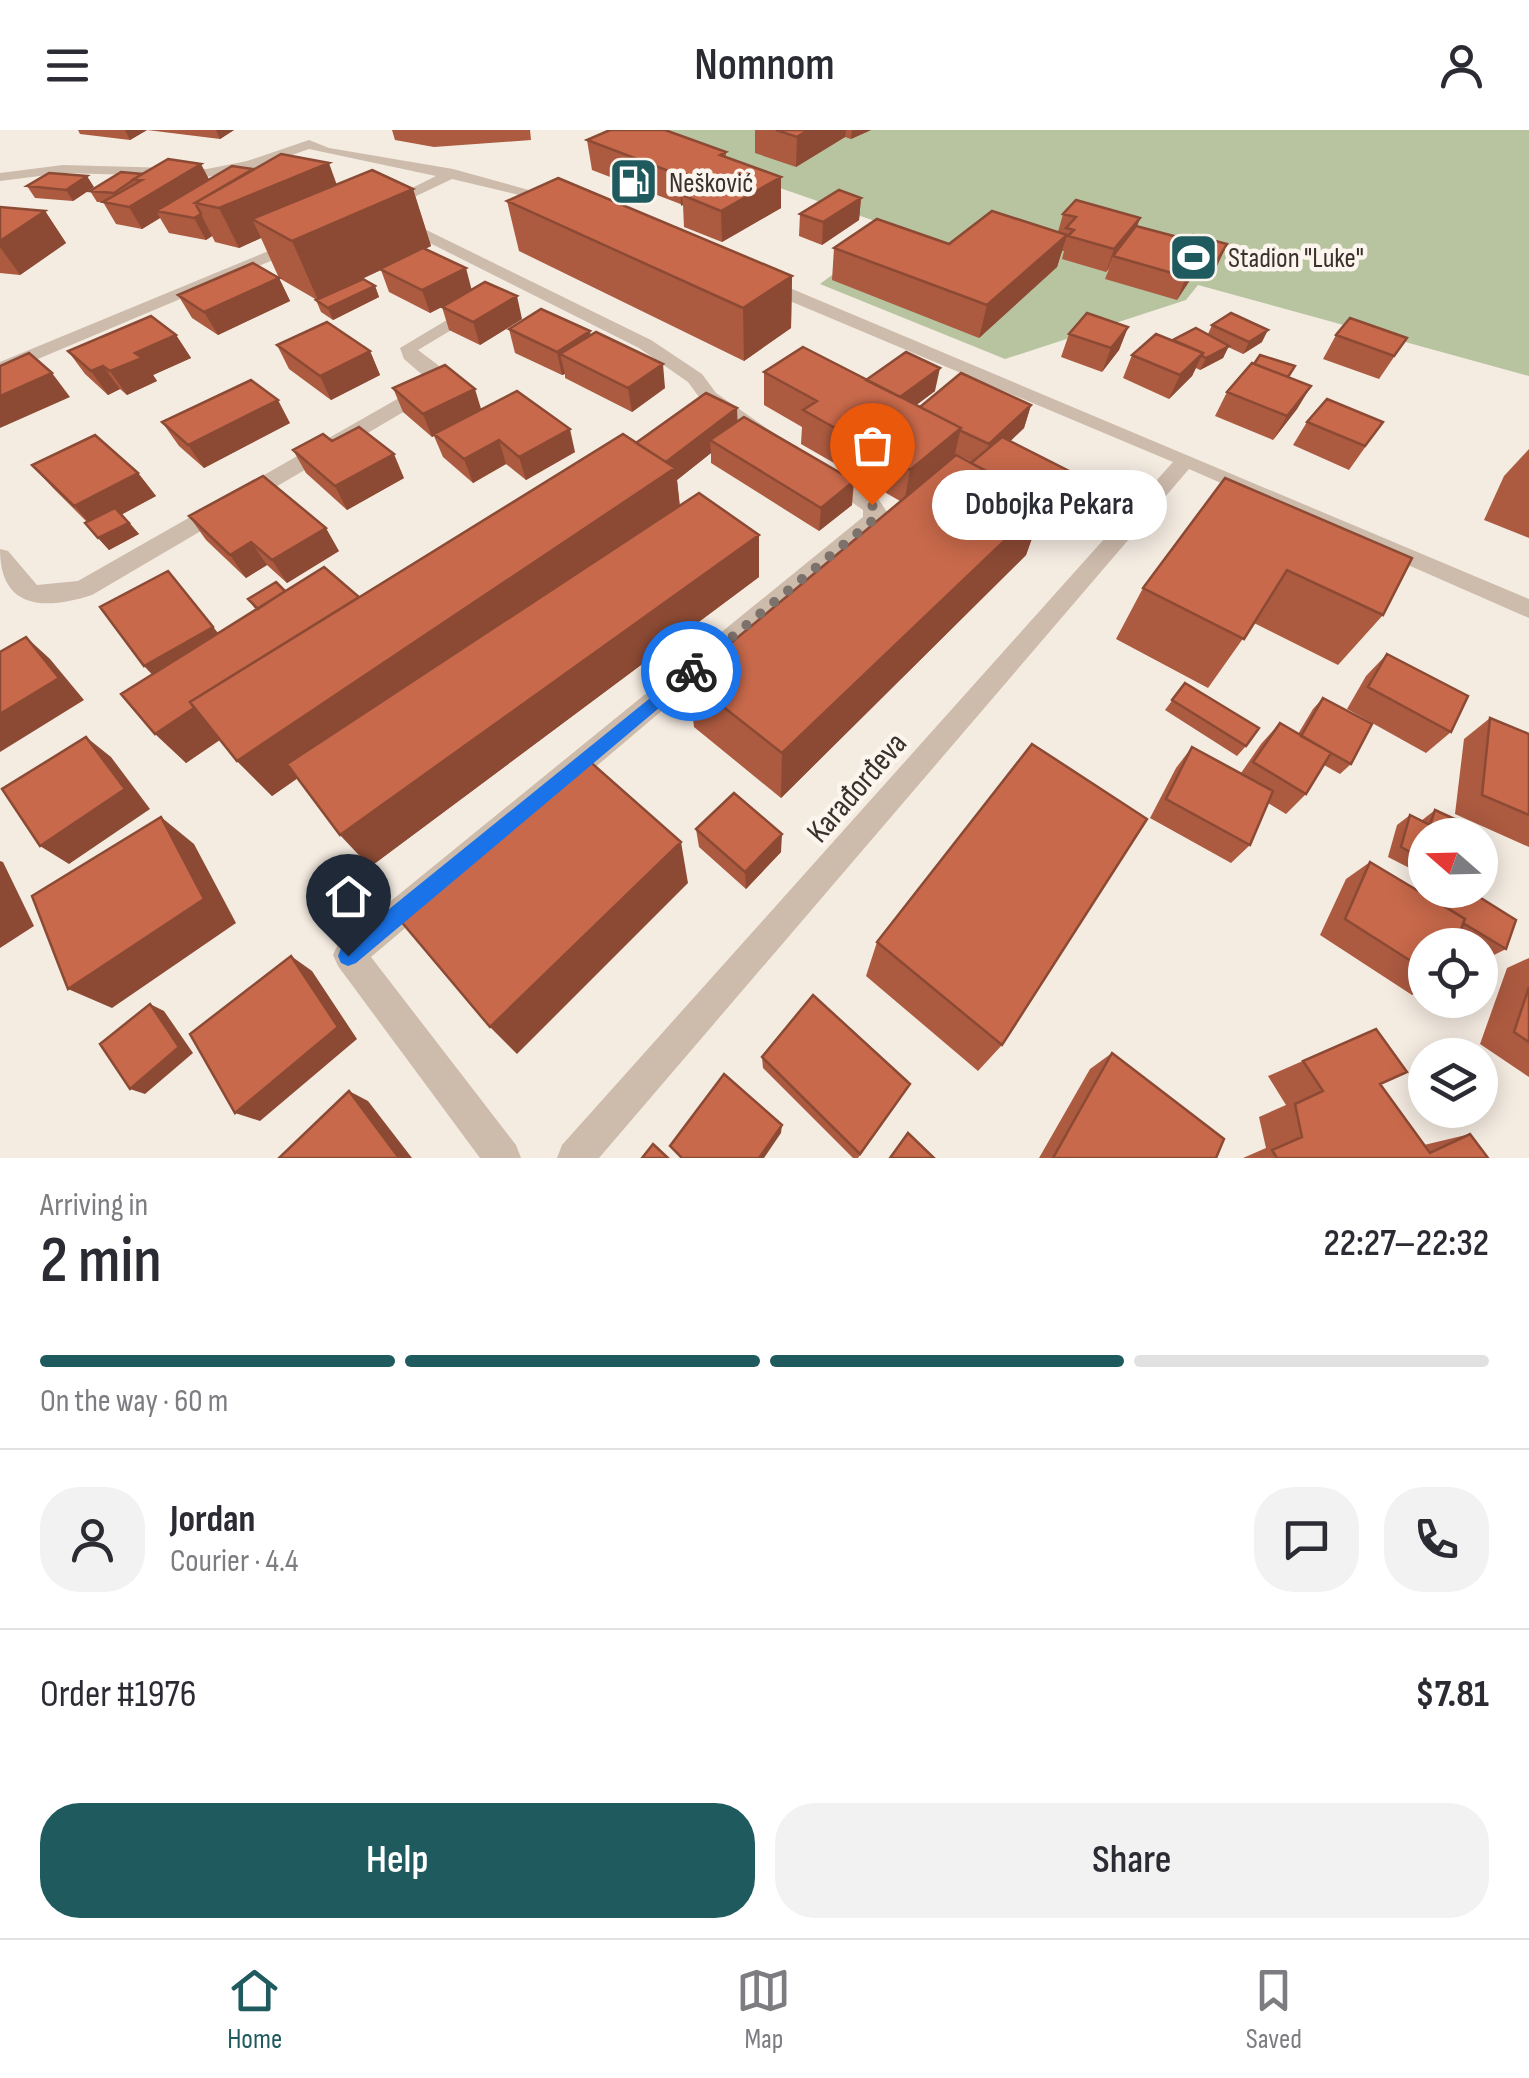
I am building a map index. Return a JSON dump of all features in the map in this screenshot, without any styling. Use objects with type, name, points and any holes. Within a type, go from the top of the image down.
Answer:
[{"type":"street","points":[[0,178],[63,169],[207,172],[250,164],[311,137],[324,151],[454,173],[576,206]]},
{"type":"street","points":[[454,173],[377,211],[680,366],[709,397],[872,505],[876,512],[872,521],[348,956],[503,1158]]},
{"type":"street","points":[[0,370],[323,234]]},
{"type":"street","points":[[733,271],[1186,460],[1529,609]]},
{"type":"street","points":[[0,557],[30,593],[54,595],[84,590],[427,390],[436,378],[431,369],[410,355],[410,348],[520,282]]},
{"type":"street","name":"Karađorđeva","points":[[575,1158],[1186,460]]},
{"type":"green space","name":"Stadion \"Luke\"","points":[[613,130],[1529,130],[1529,376],[1198,285],[1186,300],[1005,359],[820,284],[895,228]]},
{"type":"building","points":[[610,130],[665,130],[781,177],[721,211],[682,195],[707,182],[587,140]]},
{"type":"building","points":[[776,130],[808,130],[797,137]]},
{"type":"building","points":[[281,154],[329,163],[219,208],[195,203]]},
{"type":"building","points":[[168,159],[201,164],[129,207],[103,202],[142,180],[134,179]]},
{"type":"building","points":[[232,166],[253,169],[195,203],[201,214],[194,218],[156,211]]},
{"type":"building","points":[[372,170],[413,189],[292,241],[252,219]]},
{"type":"building","points":[[121,172],[142,174],[114,193],[90,191]]},
{"type":"building","points":[[49,173],[87,176],[66,190],[27,186]]},
{"type":"building","points":[[558,178],[792,276],[743,308],[507,201]]},
{"type":"building","points":[[839,190],[861,198],[823,222],[800,214]]},
{"type":"building","points":[[1076,200],[1140,218],[1114,249],[1068,236],[1074,230],[1066,228],[1076,217],[1063,214]]},
{"type":"building","points":[[0,207],[45,211],[0,241]]},
{"type":"building","points":[[992,211],[1067,235],[987,305],[834,248],[877,219],[949,244]]},
{"type":"building","points":[[1136,226],[1189,240],[1193,235],[1227,244],[1218,259],[1201,254],[1186,277],[1113,256]]},
{"type":"building","points":[[423,248],[466,268],[422,290],[380,269]]},
{"type":"building","points":[[253,263],[279,278],[204,312],[178,295]]},
{"type":"building","points":[[363,279],[375,286],[328,308],[316,300]]},
{"type":"building","points":[[485,282],[517,296],[473,322],[442,307]]},
{"type":"building","points":[[541,309],[590,331],[557,352],[509,329]]},
{"type":"building","points":[[1087,313],[1128,327],[1111,348],[1069,334]]},
{"type":"building","points":[[1231,313],[1268,330],[1249,342],[1212,325]]},
{"type":"building","points":[[151,316],[176,335],[135,353],[142,358],[110,371],[103,366],[91,371],[68,351]]},
{"type":"building","points":[[1350,318],[1407,338],[1394,356],[1336,335]]},
{"type":"building","points":[[327,322],[370,351],[320,376],[277,345]]},
{"type":"building","points":[[1196,328],[1229,346],[1206,358],[1173,340]]},
{"type":"building","points":[[596,332],[663,364],[628,388],[560,354]]},
{"type":"building","points":[[1156,334],[1203,353],[1180,375],[1132,355]]},
{"type":"building","points":[[803,347],[961,428],[910,470],[803,410],[817,401],[764,372]]},
{"type":"building","points":[[906,352],[940,368],[900,397],[866,380]]},
{"type":"building","points":[[29,353],[52,373],[0,396],[0,366]]},
{"type":"building","points":[[1260,355],[1295,366],[1288,377],[1254,364]]},
{"type":"building","points":[[1252,363],[1311,386],[1287,416],[1227,392]]},
{"type":"building","points":[[445,365],[475,389],[423,414],[393,388]]},
{"type":"building","points":[[961,373],[1031,405],[989,444],[920,407]]},
{"type":"building","points":[[251,380],[278,400],[188,445],[162,422]]},
{"type":"building","points":[[517,391],[570,429],[519,457],[499,440],[464,459],[434,434]]},
{"type":"building","points":[[706,393],[737,408],[666,462],[636,443]]},
{"type":"building","points":[[1327,399],[1383,422],[1365,446],[1307,422]]},
{"type":"building","points":[[744,417],[854,481],[821,508],[710,440]]},
{"type":"building","points":[[359,427],[394,454],[335,486],[293,450],[323,434],[332,441]]},
{"type":"building","points":[[623,434],[675,468],[237,761],[190,702]]},
{"type":"building","points":[[95,435],[138,473],[74,506],[32,465]]},
{"type":"building","points":[[1002,437],[1079,476],[1048,506],[971,463]]},
{"type":"building","points":[[956,455],[1045,502],[782,753],[688,679]]},
{"type":"building","points":[[263,476],[326,528],[272,560],[251,542],[230,555],[189,516]]},
{"type":"building","points":[[1225,478],[1412,558],[1383,615],[1287,570],[1244,639],[1143,588]]},
{"type":"building","points":[[699,493],[759,535],[340,835],[287,764]]},
{"type":"building","points":[[115,508],[129,523],[98,538],[85,523]]},
{"type":"building","points":[[324,567],[359,597],[190,702],[194,708],[155,734],[121,694]]},
{"type":"building","points":[[168,571],[213,627],[144,666],[100,607]]},
{"type":"building","points":[[276,582],[285,591],[258,609],[248,599]]},
{"type":"building","points":[[26,637],[59,678],[0,714],[0,652]]},
{"type":"building","points":[[1387,654],[1468,696],[1451,732],[1368,687]]},
{"type":"building","points":[[1185,683],[1259,728],[1246,746],[1172,700]]},
{"type":"building","points":[[1323,698],[1372,724],[1351,764],[1301,736]]},
{"type":"building","points":[[1490,718],[1529,734],[1529,815],[1482,795]]},
{"type":"building","points":[[1280,723],[1331,753],[1306,794],[1253,762]]},
{"type":"building","points":[[86,737],[125,789],[40,846],[2,789]]},
{"type":"building","points":[[1032,744],[1147,819],[1002,1045],[877,942]]},
{"type":"building","points":[[1192,747],[1273,791],[1250,845],[1166,799]]},
{"type":"building","points":[[587,759],[681,842],[490,1027],[399,919]]},
{"type":"building","points":[[734,793],[782,834],[745,872],[696,829]]},
{"type":"building","points":[[1435,810],[1452,818],[1432,818]]},
{"type":"building","points":[[161,817],[204,899],[68,989],[32,896]]},
{"type":"building","points":[[1408,822],[1408,851],[1401,847]]},
{"type":"building","points":[[1370,862],[1408,885],[1408,908],[1447,908],[1465,919],[1462,928],[1408,928],[1408,959],[1345,919]]},
{"type":"building","points":[[1447,908],[1497,908],[1516,920],[1506,949],[1498,944],[1498,928],[1471,928],[1463,923],[1465,919]]},
{"type":"building","points":[[291,956],[338,1027],[235,1113],[190,1034]]},
{"type":"building","points":[[1529,987],[1529,1042],[1514,1032]]},
{"type":"building","points":[[813,995],[910,1084],[860,1154],[762,1057]]},
{"type":"building","points":[[150,1004],[179,1047],[130,1089],[100,1044]]},
{"type":"building","points":[[1376,1029],[1407,1072],[1380,1084],[1408,1128],[1430,1153],[1470,1134],[1488,1158],[1277,1158],[1272,1150],[1302,1137],[1295,1104],[1323,1091],[1303,1061]]},
{"type":"building","points":[[1112,1053],[1224,1139],[1216,1158],[1053,1158]]},
{"type":"building","points":[[724,1074],[782,1125],[759,1158],[682,1158],[670,1146]]},
{"type":"building","points":[[349,1091],[399,1158],[279,1158]]},
{"type":"building","points":[[908,1133],[934,1158],[890,1158]]},
{"type":"building","points":[[653,1144],[668,1158],[642,1158]]},
{"type":"way so far","points":[[691,671],[872,521],[876,512],[872,505]]},
{"type":"place","name":"Nešković","points":[[634,182]]},
{"type":"place","name":"Stadion \"Luke\"","points":[[1193,257]]},
{"type":"place","name":"Dobojka Pekara","points":[[872,505]]},
{"type":"route","points":[[348,956],[691,671]]}]
